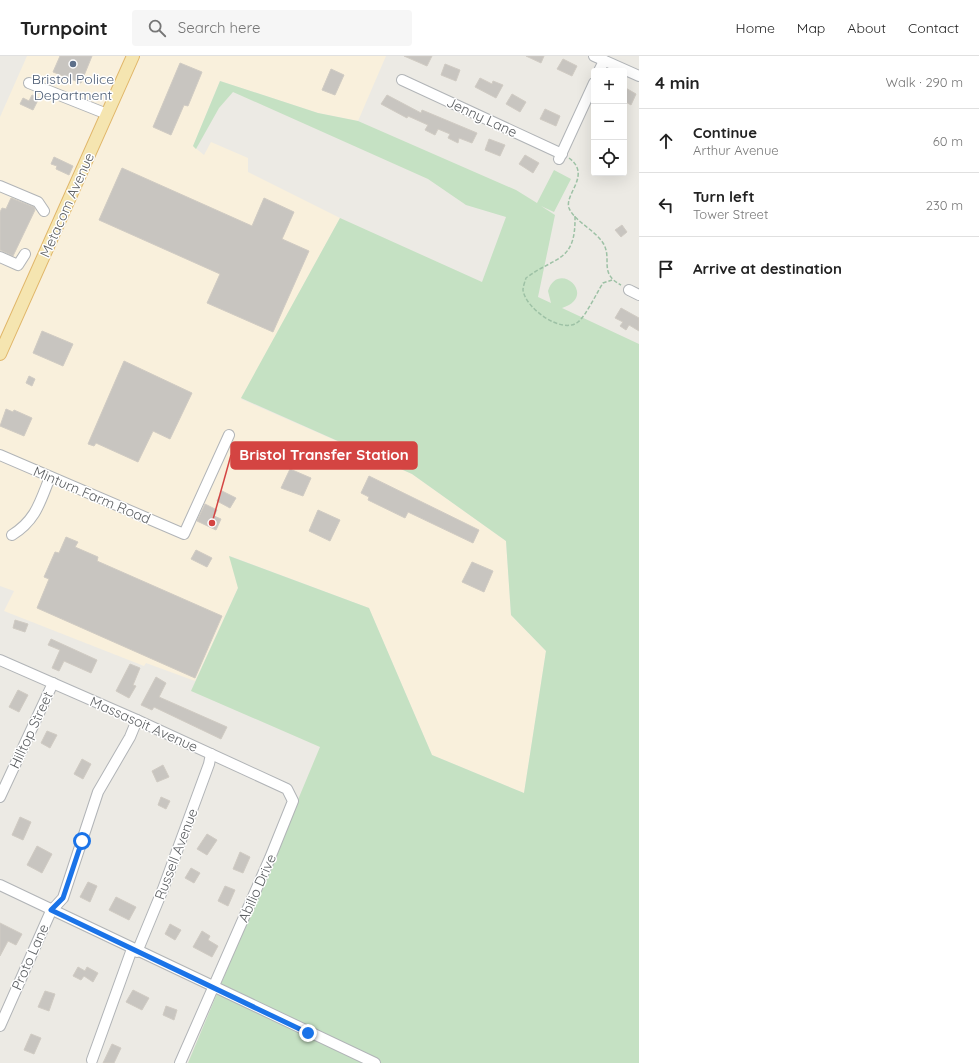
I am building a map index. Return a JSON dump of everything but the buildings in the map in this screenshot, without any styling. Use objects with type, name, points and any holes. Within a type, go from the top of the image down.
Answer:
[{"type":"main road","name":"Metacom Avenue","points":[[0,354],[133,56]]},
{"type":"street","points":[[594,56],[639,76]]},
{"type":"street","points":[[600,68],[604,61]]},
{"type":"street","name":"Jenny Lane","points":[[402,80],[561,157]]},
{"type":"street","points":[[29,82],[107,114]]},
{"type":"street","points":[[561,157],[591,90]]},
{"type":"street","points":[[0,186],[38,202],[44,211]]},
{"type":"street","points":[[0,257],[18,265],[25,254]]},
{"type":"street","points":[[629,290],[639,295]]},
{"type":"street","name":"Minturn Farm Road","points":[[0,455],[184,534],[229,435]]},
{"type":"street","points":[[12,535],[25,527],[33,516],[50,477]]},
{"type":"street","name":"Massasoit Avenue","points":[[0,660],[137,720],[288,789]]},
{"type":"street","name":"Hilltop Street","points":[[0,798],[53,683]]},
{"type":"street","name":"Proto Lane","points":[[0,1026],[51,910],[63,898],[72,866],[98,792],[130,737],[137,720]]},
{"type":"street","name":"Russell Avenue","points":[[92,1060],[135,950],[163,888],[209,764],[211,754]]},
{"type":"street","name":"Abilio Drive","points":[[180,1063],[270,858],[293,801],[288,789]]},
{"type":"street","points":[[0,885],[375,1063]]},
{"type":"path","points":[[561,157],[571,158],[577,169],[578,184],[570,198],[569,207],[575,216],[593,230],[604,244],[608,272],[612,280],[629,290]]},
{"type":"path","points":[[575,216],[576,233],[570,247],[560,259],[535,271],[526,278],[523,290],[532,307],[548,320],[568,326],[578,322],[603,283],[612,280]]},
{"type":"shaded area","points":[[27,56],[386,56],[358,121],[318,113],[220,81],[193,146],[204,155],[211,142],[248,158],[248,172],[340,218],[241,399],[412,474],[506,541],[511,615],[546,651],[524,793],[432,755],[369,608],[230,556],[238,588],[195,681],[146,663],[144,666],[4,611],[14,591],[0,586],[0,117]]},
{"type":"green space","points":[[220,81],[318,113],[358,121],[516,190],[537,203],[554,170],[571,179],[554,212],[541,206],[555,215],[538,297],[551,303],[548,291],[553,282],[560,278],[567,279],[573,283],[577,296],[572,303],[562,308],[639,344],[639,1063],[188,1063],[320,747],[191,691],[238,588],[229,556],[369,608],[432,755],[524,793],[546,651],[511,615],[506,541],[412,474],[241,398],[340,218],[482,282],[506,217],[466,205],[428,179],[233,92],[219,108],[196,149],[193,146]]},
{"type":"place","name":"Bristol Police Department","points":[[73,64]]},
{"type":"place","name":"Bristol Transfer Station","points":[[212,523]]},
{"type":"route","points":[[82,841],[72,866],[70,878],[63,898],[51,910],[137,952],[213,986],[308,1033]]}]
